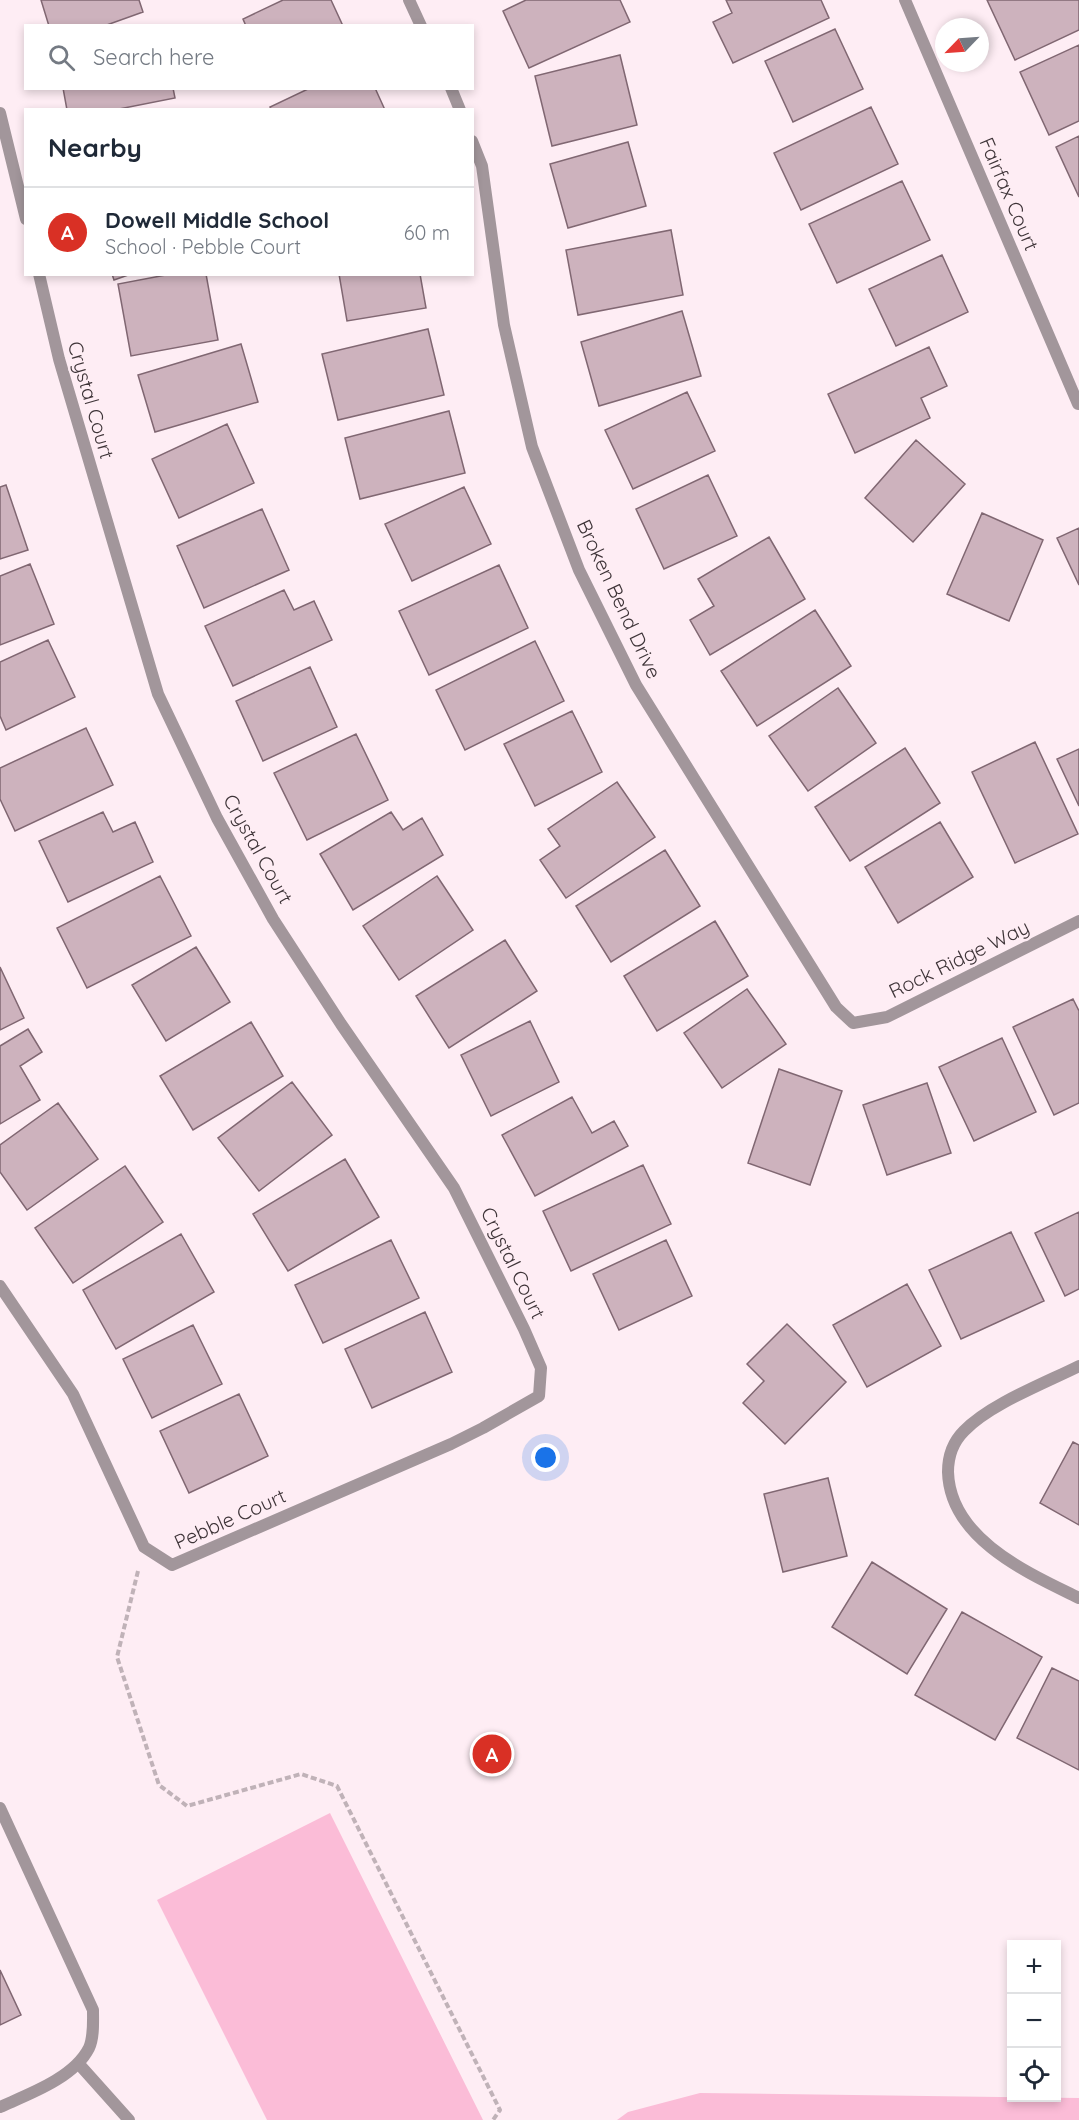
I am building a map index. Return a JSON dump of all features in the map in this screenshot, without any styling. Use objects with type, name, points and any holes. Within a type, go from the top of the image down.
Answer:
[{"type":"street","points":[[409,0],[420,24]]},
{"type":"street","name":"Fairfax Court","points":[[905,0],[1078,404]]},
{"type":"street","points":[[452,90],[459,108]]},
{"type":"street","points":[[0,113],[24,211]]},
{"type":"street","name":"Broken Bend Drive","points":[[474,146],[482,166],[504,325],[532,447],[579,570],[636,685],[836,1007],[853,1023]]},
{"type":"street","name":"Crystal Court","points":[[39,276],[59,359],[158,694],[217,818],[273,919],[341,1024],[454,1188],[541,1368],[539,1396]]},
{"type":"street","name":"Rock Ridge Way","points":[[853,1023],[887,1017],[1079,921]]},
{"type":"street","points":[[0,1286],[73,1394],[144,1547]]},
{"type":"street","points":[[1079,1366],[992,1409],[964,1430],[952,1447],[948,1464],[948,1485],[972,1530],[996,1552],[1026,1572],[1079,1598]]},
{"type":"street","name":"Pebble Court","points":[[144,1547],[172,1565],[451,1444],[539,1396]]},
{"type":"street","points":[[0,1808],[93,2010],[90,2047],[78,2063],[46,2086],[0,2107]]},
{"type":"street","points":[[78,2063],[129,2120]]},
{"type":"path","points":[[144,1547],[117,1657],[159,1785],[188,1806],[300,1774],[337,1786],[500,2110],[493,2120]]},
{"type":"shaded area","points":[[330,1813],[483,2120],[267,2120],[157,1900]]},
{"type":"shaded area","points":[[700,2093],[1007,2097],[1007,2102],[1061,2102],[1061,2098],[1079,2098],[1079,2120],[617,2120],[628,2112]]},
{"type":"building","points":[[41,0],[139,0],[143,12],[110,24],[48,24]]},
{"type":"building","points":[[283,0],[331,0],[342,24],[245,24],[243,19]]},
{"type":"building","points":[[526,0],[620,0],[630,22],[529,68],[503,11]]},
{"type":"building","points":[[726,0],[821,0],[829,18],[733,63],[713,22],[732,13]]},
{"type":"building","points":[[987,0],[1079,0],[1079,30],[1015,60]]},
{"type":"building","points":[[835,29],[863,89],[793,122],[765,61]]},
{"type":"building","points":[[1079,45],[1079,121],[1049,135],[1020,72]]},
{"type":"building","points":[[620,55],[637,125],[552,146],[535,76]]},
{"type":"building","points":[[63,90],[173,90],[175,98],[124,108],[67,108]]},
{"type":"building","points":[[306,90],[376,90],[384,108],[271,108]]},
{"type":"building","points":[[871,107],[898,164],[801,210],[774,153]]},
{"type":"building","points":[[1079,136],[1079,197],[1056,147]]},
{"type":"building","points":[[628,142],[646,206],[568,228],[550,164]]},
{"type":"building","points":[[902,181],[930,240],[837,283],[809,224]]},
{"type":"building","points":[[671,230],[683,295],[578,315],[566,250]]},
{"type":"building","points":[[942,255],[968,312],[896,346],[869,289]]},
{"type":"building","points":[[113,276],[125,276],[114,280]]},
{"type":"building","points":[[160,276],[206,276],[218,340],[131,356],[118,284]]},
{"type":"building","points":[[339,276],[420,276],[426,308],[347,321]]},
{"type":"building","points":[[682,311],[701,376],[599,406],[581,342]]},
{"type":"building","points":[[428,329],[444,395],[338,420],[322,354]]},
{"type":"building","points":[[241,344],[258,402],[155,432],[138,375]]},
{"type":"building","points":[[929,347],[947,386],[921,398],[930,418],[855,453],[828,394]]},
{"type":"building","points":[[687,392],[715,451],[633,489],[605,430]]},
{"type":"building","points":[[449,411],[465,473],[360,499],[345,438]]},
{"type":"building","points":[[227,424],[254,483],[179,518],[152,459]]},
{"type":"building","points":[[916,440],[965,484],[913,542],[865,498]]},
{"type":"building","points":[[708,475],[737,536],[664,569],[636,509]]},
{"type":"building","points":[[6,485],[28,550],[0,559],[0,487]]},
{"type":"building","points":[[464,487],[491,544],[412,581],[385,524]]},
{"type":"building","points":[[262,509],[289,570],[204,608],[177,546]]},
{"type":"building","points":[[982,513],[1043,540],[1009,621],[947,594]]},
{"type":"building","points":[[1079,528],[1079,585],[1057,538]]},
{"type":"building","points":[[769,537],[805,599],[710,655],[690,620],[714,606],[698,579]]},
{"type":"building","points":[[30,564],[54,624],[0,645],[0,576]]},
{"type":"building","points":[[499,565],[528,628],[429,675],[399,611]]},
{"type":"building","points":[[284,590],[294,610],[314,601],[332,640],[233,686],[205,626]]},
{"type":"building","points":[[815,610],[851,666],[757,726],[721,671]]},
{"type":"building","points":[[48,640],[75,697],[6,730],[0,716],[0,662]]},
{"type":"building","points":[[535,641],[564,701],[465,750],[436,690]]},
{"type":"building","points":[[310,667],[337,727],[263,761],[236,701]]},
{"type":"building","points":[[838,688],[876,743],[808,791],[769,736]]},
{"type":"building","points":[[572,711],[602,772],[535,806],[504,744]]},
{"type":"building","points":[[86,728],[113,785],[15,831],[0,799],[0,768]]},
{"type":"building","points":[[356,734],[388,800],[307,840],[274,773]]},
{"type":"building","points":[[1035,742],[1078,834],[1015,863],[972,772]]},
{"type":"building","points":[[905,748],[940,803],[850,861],[815,807]]},
{"type":"building","points":[[1079,749],[1079,806],[1057,759]]},
{"type":"building","points":[[617,782],[655,837],[566,898],[540,860],[560,846],[548,829]]},
{"type":"building","points":[[103,812],[113,832],[135,822],[153,862],[68,902],[39,841]]},
{"type":"building","points":[[391,812],[403,830],[422,818],[443,855],[353,910],[320,854]]},
{"type":"building","points":[[940,822],[973,877],[898,923],[865,867]]},
{"type":"building","points":[[665,850],[700,906],[611,962],[576,906]]},
{"type":"building","points":[[160,876],[191,936],[87,988],[57,928]]},
{"type":"building","points":[[437,876],[473,930],[399,980],[363,926]]},
{"type":"building","points":[[715,921],[748,976],[657,1031],[624,976]]},
{"type":"building","points":[[505,940],[537,991],[449,1048],[416,996]]},
{"type":"building","points":[[196,947],[230,1002],[166,1041],[132,985]]},
{"type":"building","points":[[0,967],[24,1018],[0,1030]]},
{"type":"building","points":[[747,989],[786,1044],[722,1088],[684,1033]]},
{"type":"building","points":[[1073,999],[1079,1011],[1079,1103],[1054,1115],[1013,1027]]},
{"type":"building","points":[[530,1021],[559,1082],[491,1116],[461,1055]]},
{"type":"building","points":[[251,1022],[283,1076],[193,1130],[160,1076]]},
{"type":"building","points":[[28,1029],[42,1052],[20,1066],[40,1100],[0,1124],[0,1046]]},
{"type":"building","points":[[1002,1038],[1036,1112],[974,1141],[939,1067]]},
{"type":"building","points":[[779,1069],[842,1091],[810,1185],[748,1163]]},
{"type":"building","points":[[292,1082],[332,1135],[259,1191],[218,1138]]},
{"type":"building","points":[[927,1083],[951,1153],[887,1175],[863,1105]]},
{"type":"building","points":[[572,1097],[592,1133],[614,1121],[628,1146],[535,1196],[502,1135]]},
{"type":"building","points":[[58,1103],[98,1159],[27,1210],[0,1172],[0,1145]]},
{"type":"building","points":[[345,1159],[379,1217],[288,1271],[253,1214]]},
{"type":"building","points":[[643,1165],[671,1224],[571,1271],[543,1211]]},
{"type":"building","points":[[125,1166],[163,1222],[73,1283],[35,1228]]},
{"type":"building","points":[[1079,1212],[1079,1289],[1065,1296],[1035,1233]]},
{"type":"building","points":[[1011,1232],[1044,1301],[961,1339],[929,1270]]},
{"type":"building","points":[[181,1234],[214,1292],[116,1349],[83,1290]]},
{"type":"building","points":[[391,1240],[419,1298],[323,1343],[295,1285]]},
{"type":"building","points":[[666,1240],[692,1296],[619,1330],[593,1274]]},
{"type":"building","points":[[907,1284],[941,1346],[867,1387],[833,1325]]},
{"type":"building","points":[[425,1312],[452,1372],[372,1408],[345,1349]]},
{"type":"building","points":[[787,1324],[846,1382],[785,1444],[743,1403],[764,1381],[747,1364]]},
{"type":"building","points":[[193,1325],[222,1384],[152,1418],[123,1359]]},
{"type":"building","points":[[239,1394],[268,1456],[189,1493],[160,1431]]},
{"type":"building","points":[[1073,1442],[1079,1445],[1079,1525],[1040,1503]]},
{"type":"building","points":[[828,1478],[847,1556],[783,1572],[764,1494]]},
{"type":"building","points":[[872,1562],[947,1609],[907,1674],[832,1627]]},
{"type":"building","points":[[962,1612],[1042,1657],[995,1740],[915,1695]]},
{"type":"building","points":[[1052,1668],[1079,1681],[1079,1770],[1017,1738]]},
{"type":"building","points":[[0,1970],[21,2015],[0,2025]]},
{"type":"place","name":"Dowell Middle School","points":[[492,1754]]}]
